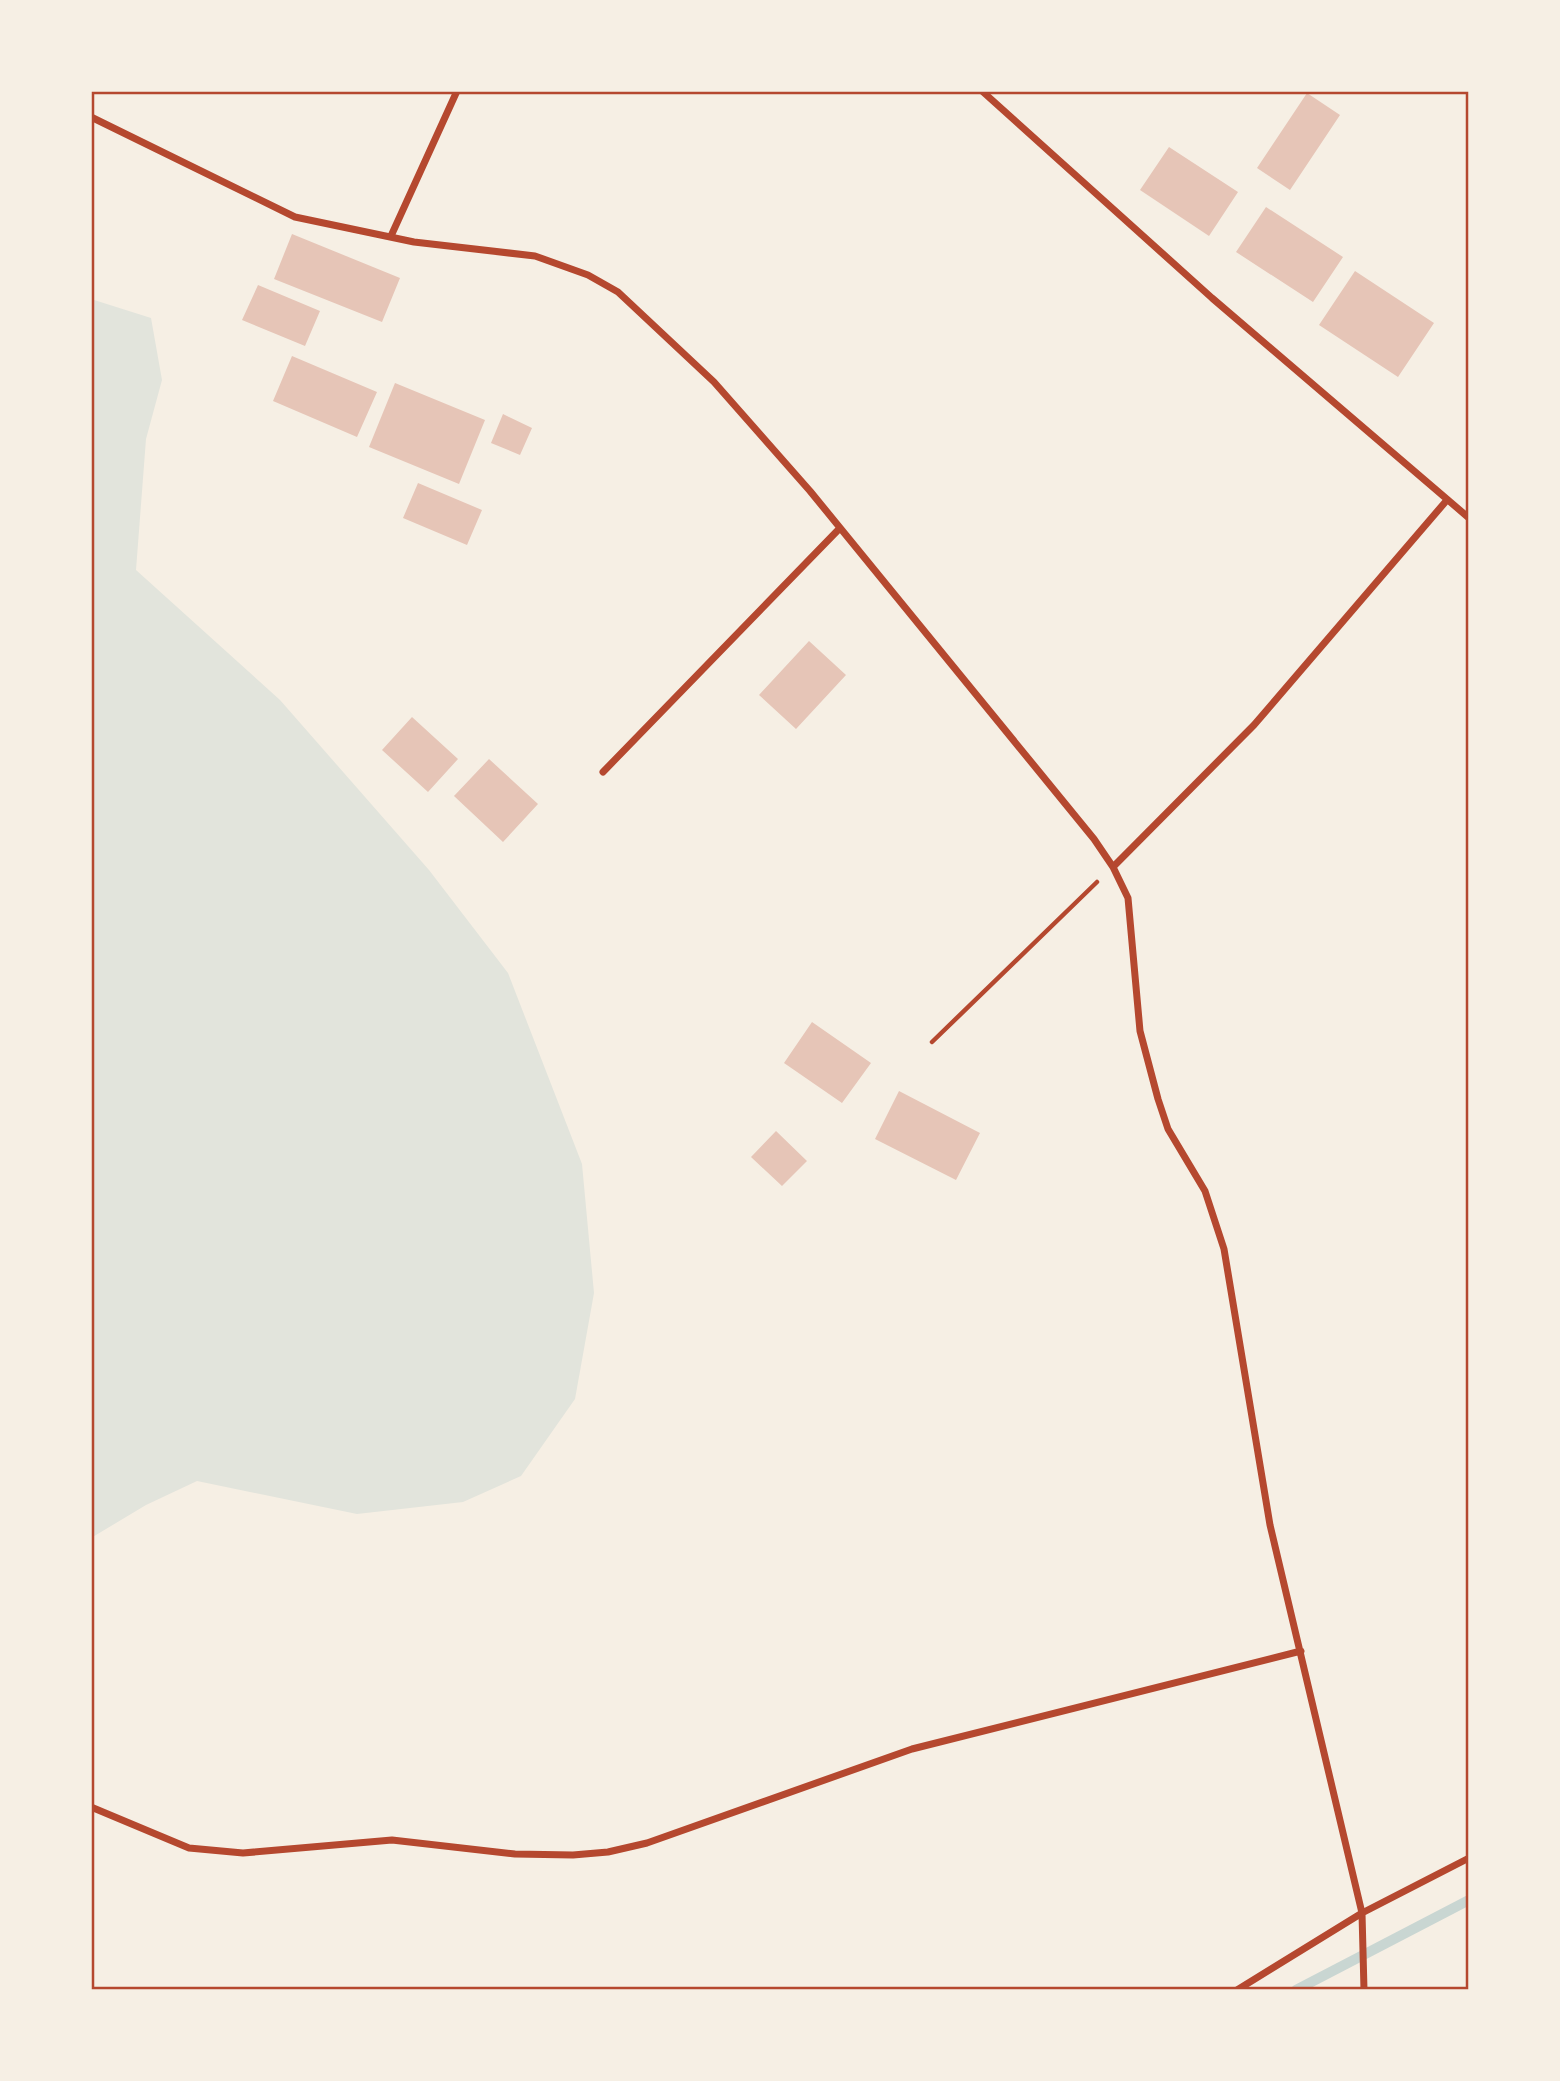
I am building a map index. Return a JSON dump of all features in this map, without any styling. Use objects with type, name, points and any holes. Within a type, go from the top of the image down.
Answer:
[{"type":"street","points":[[391,236],[457,91]]},
{"type":"street","points":[[982,91],[1212,298],[1469,518]]},
{"type":"street","points":[[91,117],[295,217],[414,242],[536,256],[588,275],[618,292],[714,382],[840,528],[1094,839],[1113,867],[1128,898],[1140,1031],[1158,1099],[1168,1129],[1205,1191],[1224,1250],[1270,1525],[1362,1913],[1364,1990]]},
{"type":"street","points":[[1113,867],[1254,725],[1447,500]]},
{"type":"street","points":[[603,772],[840,528]]},
{"type":"street","points":[[91,1807],[189,1848],[243,1853],[277,1853],[332,1844],[392,1840],[515,1854],[608,1852],[647,1843],[912,1749],[1301,1651]]},
{"type":"street","points":[[1237,1990],[1362,1913],[1469,1858]]},
{"type":"path","points":[[932,1042],[1113,867]]},
{"type":"shaded area","points":[[91,299],[151,318],[162,380],[146,439],[136,570],[280,700],[429,870],[508,973],[582,1164],[594,1293],[575,1399],[521,1476],[463,1502],[357,1514],[197,1481],[146,1505],[91,1538]]},
{"type":"building","points":[[1307,93],[1340,115],[1290,190],[1257,168]]},
{"type":"building","points":[[1169,147],[1238,192],[1209,236],[1140,190]]},
{"type":"building","points":[[1266,207],[1343,257],[1313,302],[1236,252]]},
{"type":"building","points":[[292,234],[400,278],[382,322],[274,279]]},
{"type":"building","points":[[1355,271],[1434,323],[1398,377],[1319,325]]},
{"type":"building","points":[[258,285],[320,311],[305,346],[242,320]]},
{"type":"building","points":[[292,356],[377,392],[357,437],[273,401]]},
{"type":"building","points":[[395,383],[485,420],[459,484],[369,447]]},
{"type":"building","points":[[503,414],[532,428],[520,455],[491,443]]},
{"type":"building","points":[[418,483],[482,510],[467,545],[403,518]]},
{"type":"building","points":[[809,641],[846,675],[796,729],[759,695]]},
{"type":"building","points":[[412,717],[458,759],[428,792],[382,750]]},
{"type":"building","points":[[489,759],[538,804],[503,842],[454,796]]},
{"type":"building","points":[[812,1022],[871,1063],[842,1103],[784,1063]]},
{"type":"building","points":[[899,1091],[980,1133],[956,1180],[875,1139]]},
{"type":"building","points":[[776,1131],[807,1161],[782,1186],[751,1157]]},
{"type":"waterway","points":[[1296,1990],[1469,1900]]}]
